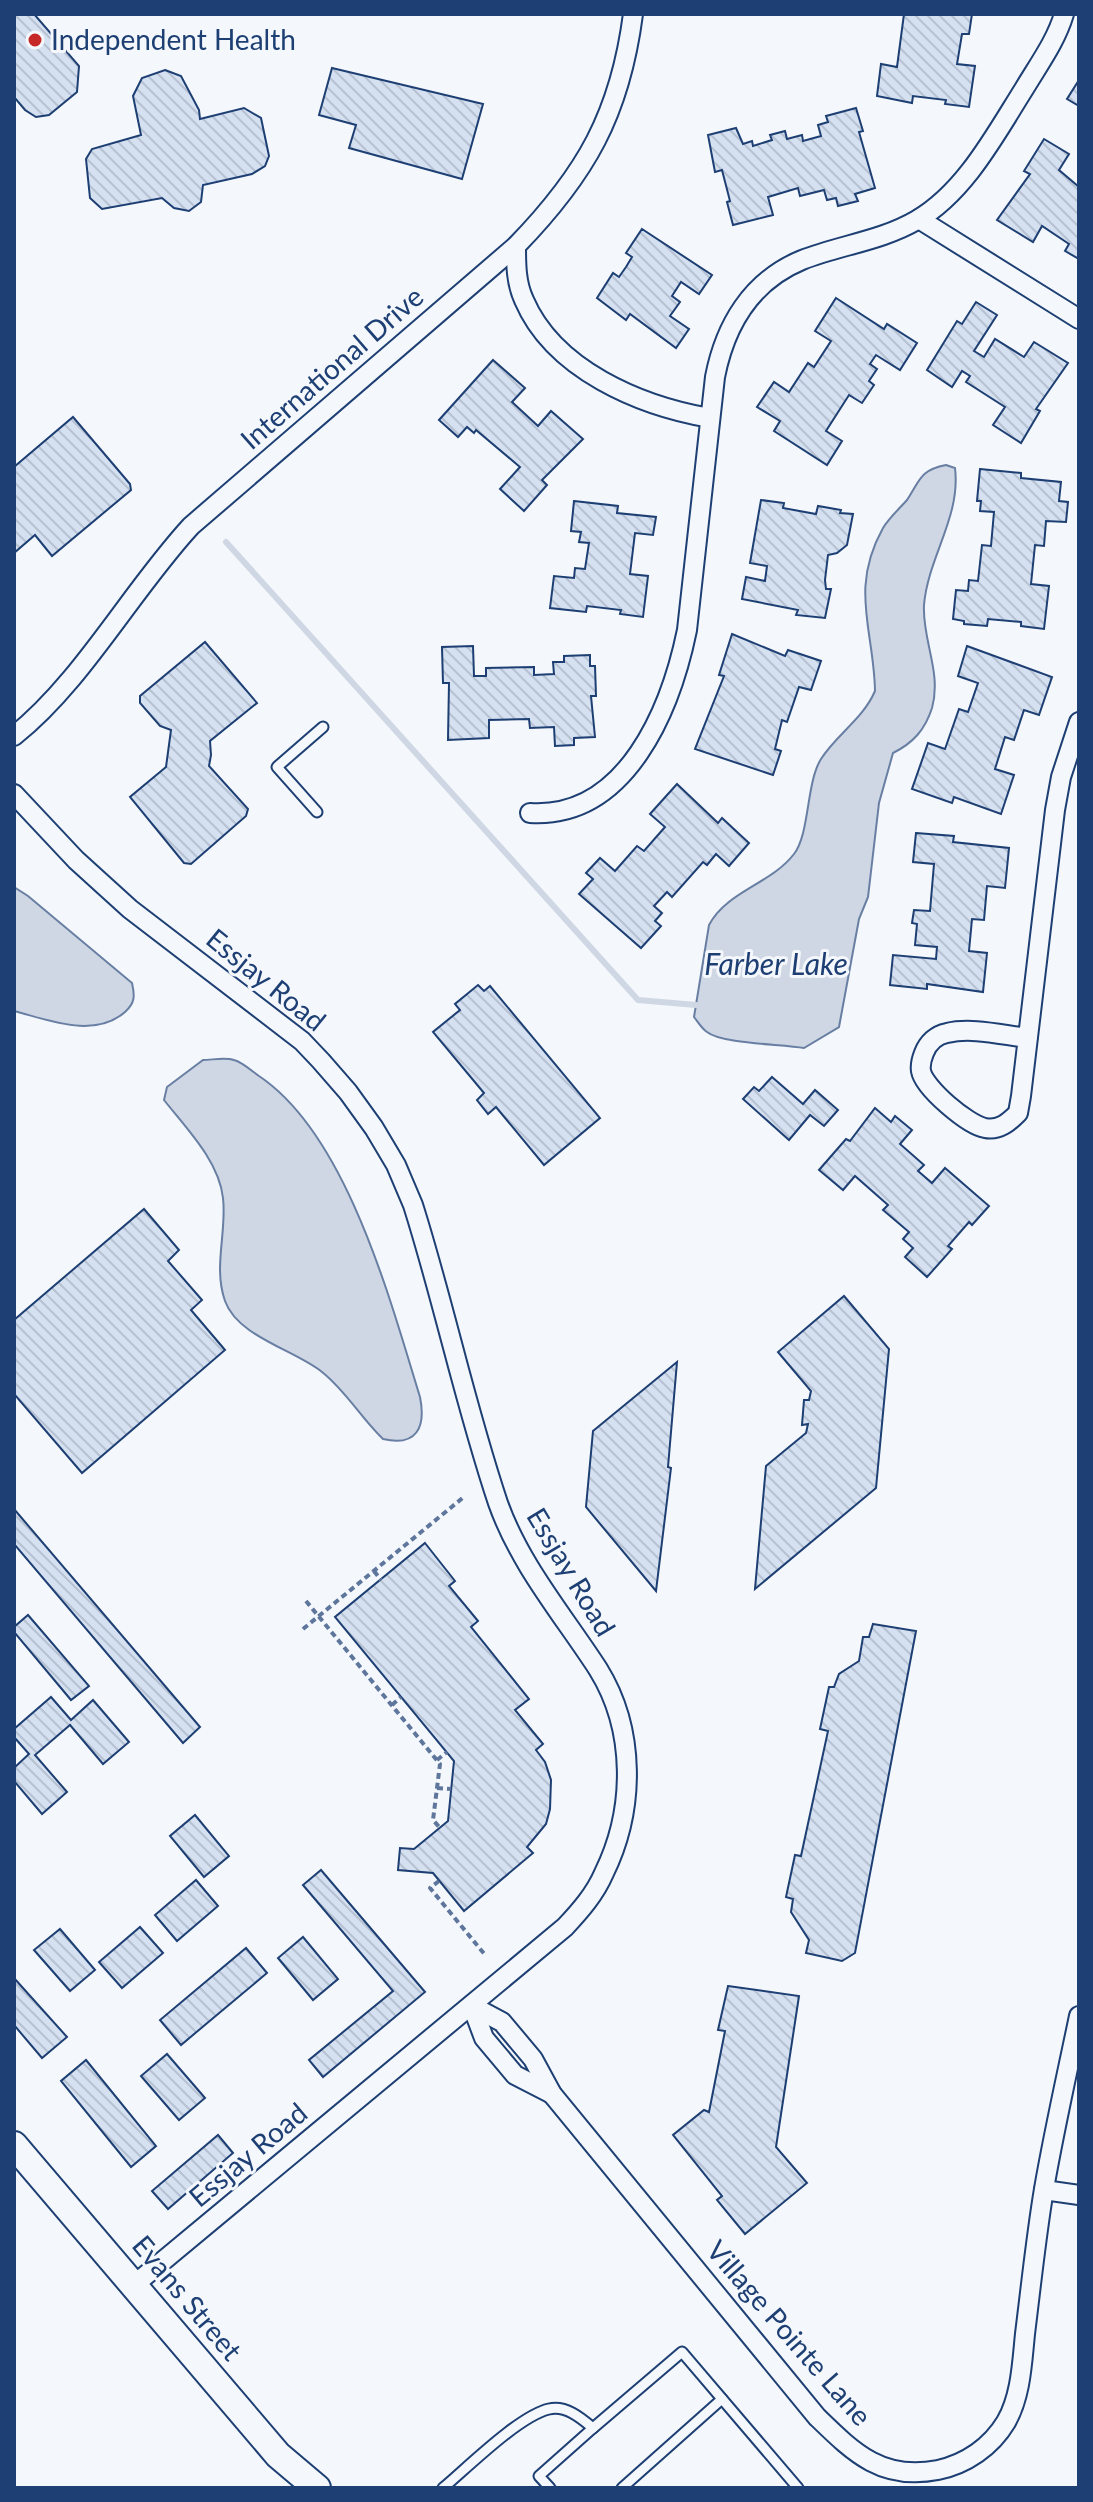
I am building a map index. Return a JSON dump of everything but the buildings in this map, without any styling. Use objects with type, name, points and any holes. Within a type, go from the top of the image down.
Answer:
[{"type":"street","name":"International Drive","points":[[14,736],[62,689],[168,551],[191,526],[516,246],[543,218],[589,154],[618,94],[633,14]]},
{"type":"street","points":[[530,813],[568,810],[607,790],[631,763],[666,703],[679,667],[687,630],[720,352],[743,306],[761,285],[783,269],[803,259],[892,233],[942,202],[962,181],[999,128],[1059,33],[1064,14]]},
{"type":"street","points":[[919,219],[1079,319]]},
{"type":"street","points":[[516,246],[516,274],[522,298],[535,323],[551,342],[605,382],[645,402],[677,413],[710,418]]},
{"type":"street","points":[[1028,1038],[963,1031],[936,1036],[927,1046],[921,1072],[928,1086],[974,1124],[986,1128],[999,1127],[1018,1113],[1028,1038],[1055,810],[1061,777],[1079,722]]},
{"type":"street","name":"Essjay Road","points":[[14,794],[76,860],[130,909],[302,1041],[348,1092],[374,1128],[396,1165],[413,1205],[499,1504],[538,1583],[599,1672],[615,1705],[624,1739],[627,1793],[623,1821],[604,1875],[593,1894],[565,1927],[134,2285]]},
{"type":"street","name":"Village Pointe Lane","points":[[472,2006],[502,2022],[533,2059],[552,2094],[817,2417],[867,2461],[903,2472],[950,2467],[973,2456],[992,2441],[1015,2403],[1044,2190],[1079,2016]]},
{"type":"street","name":"Evans Street","points":[[14,2145],[278,2455],[317,2488]]},
{"type":"street","points":[[1044,2190],[1079,2195]]},
{"type":"lane","points":[[317,812],[277,767],[323,727]]},
{"type":"lane","points":[[550,2488],[539,2476],[682,2352],[798,2488]]},
{"type":"lane","points":[[622,2488],[722,2399]]},
{"type":"lane","points":[[443,2488],[526,2420],[550,2408],[571,2412],[593,2428]]},
{"type":"path","points":[[303,1629],[465,1496]]},
{"type":"path","points":[[374,1571],[381,1580]]},
{"type":"path","points":[[306,1601],[440,1764],[433,1820],[440,1828]]},
{"type":"path","points":[[392,1705],[401,1697]]},
{"type":"path","points":[[437,1760],[447,1752]]},
{"type":"path","points":[[437,1788],[451,1789]]},
{"type":"path","points":[[439,1881],[430,1888],[486,1956]]},
{"type":"water","name":"Farber Lake","points":[[946,465],[955,468],[956,486],[924,605],[935,682],[932,708],[917,735],[893,753],[879,803],[868,897],[859,919],[839,1027],[804,1048],[715,1036],[703,1029],[694,1017],[709,925],[727,904],[774,873],[799,845],[816,769],[834,742],[864,710],[875,691],[865,590],[873,550],[885,524],[907,500],[922,477]]},
{"type":"water","points":[[14,887],[132,983],[133,999],[125,1012],[113,1020],[85,1026],[14,1011]]},
{"type":"water","points":[[203,1060],[234,1060],[259,1076],[290,1103],[317,1137],[341,1178],[379,1268],[420,1397],[420,1426],[411,1437],[395,1441],[383,1439],[322,1372],[254,1333],[232,1313],[225,1301],[220,1275],[224,1211],[220,1184],[200,1146],[164,1100],[167,1087]]},
{"type":"waterway","points":[[226,542],[638,1000],[696,1005]]},
{"type":"place","name":"Independent Health","points":[[35,40]]}]
